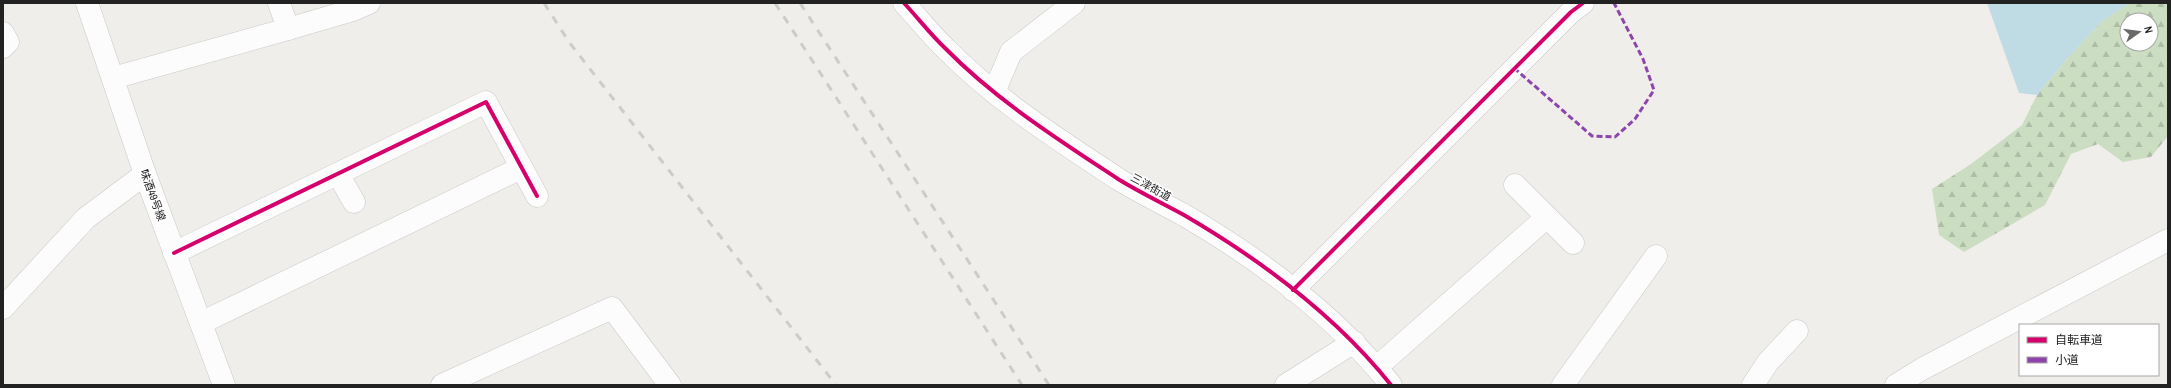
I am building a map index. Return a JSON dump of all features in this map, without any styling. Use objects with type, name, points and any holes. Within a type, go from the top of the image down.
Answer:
[{"type":"street","name":"味酒49号線","points":[[87,3],[145,174],[224,385]]},
{"type":"street","points":[[279,3],[288,29]]},
{"type":"street","points":[[113,78],[353,10],[369,3]]},
{"type":"street","name":"三津街道","points":[[904,3],[946,50],[994,92],[1048,132],[1120,180],[1185,216],[1306,298],[1354,342],[1391,385]]},
{"type":"street","points":[[994,92],[1011,52],[1074,3]]},
{"type":"street","points":[[1293,290],[1566,17],[1583,3]]},
{"type":"street","points":[[3,33],[8,42],[3,46]]},
{"type":"street","points":[[174,253],[486,102],[537,196]]},
{"type":"street","points":[[201,323],[522,168]]},
{"type":"street","points":[[3,308],[86,218],[145,174]]},
{"type":"street","points":[[338,174],[354,202]]},
{"type":"street","points":[[1515,185],[1573,243]]},
{"type":"street","points":[[1377,367],[1547,217]]},
{"type":"street","points":[[1896,385],[1922,369],[2168,240]]},
{"type":"street","points":[[1563,385],[1656,256]]},
{"type":"street","points":[[442,385],[612,308],[670,385]]},
{"type":"street","points":[[1753,385],[1768,362],[1797,331]]},
{"type":"street","points":[[1286,385],[1354,342]]},
{"type":"green space","points":[[2130,3],[2168,3],[2168,136],[2151,157],[2123,162],[2098,144],[2071,154],[2045,205],[1964,252],[1939,235],[1932,189],[1971,164],[2022,125],[2037,95],[2065,61],[2102,21]]},
{"type":"water","points":[[1987,3],[2130,3],[2102,21],[2065,61],[2037,95],[2019,93]]},
{"type":"railway","points":[[544,3],[569,42],[836,385]]},
{"type":"railway","points":[[775,3],[1022,385]]},
{"type":"railway","points":[[800,3],[1049,385]]},
{"type":"marked path","points":[[1514,68],[1592,136],[1615,137],[1635,119],[1654,90],[1643,59],[1614,3]]},
{"type":"cycle path","points":[[904,3],[935,38],[965,68],[1007,102],[1118,179],[1213,232],[1269,270],[1321,312],[1346,335],[1391,385]]},
{"type":"cycle path","points":[[1293,290],[1571,12],[1583,3]]},
{"type":"cycle path","points":[[174,253],[486,102],[537,196]]}]
